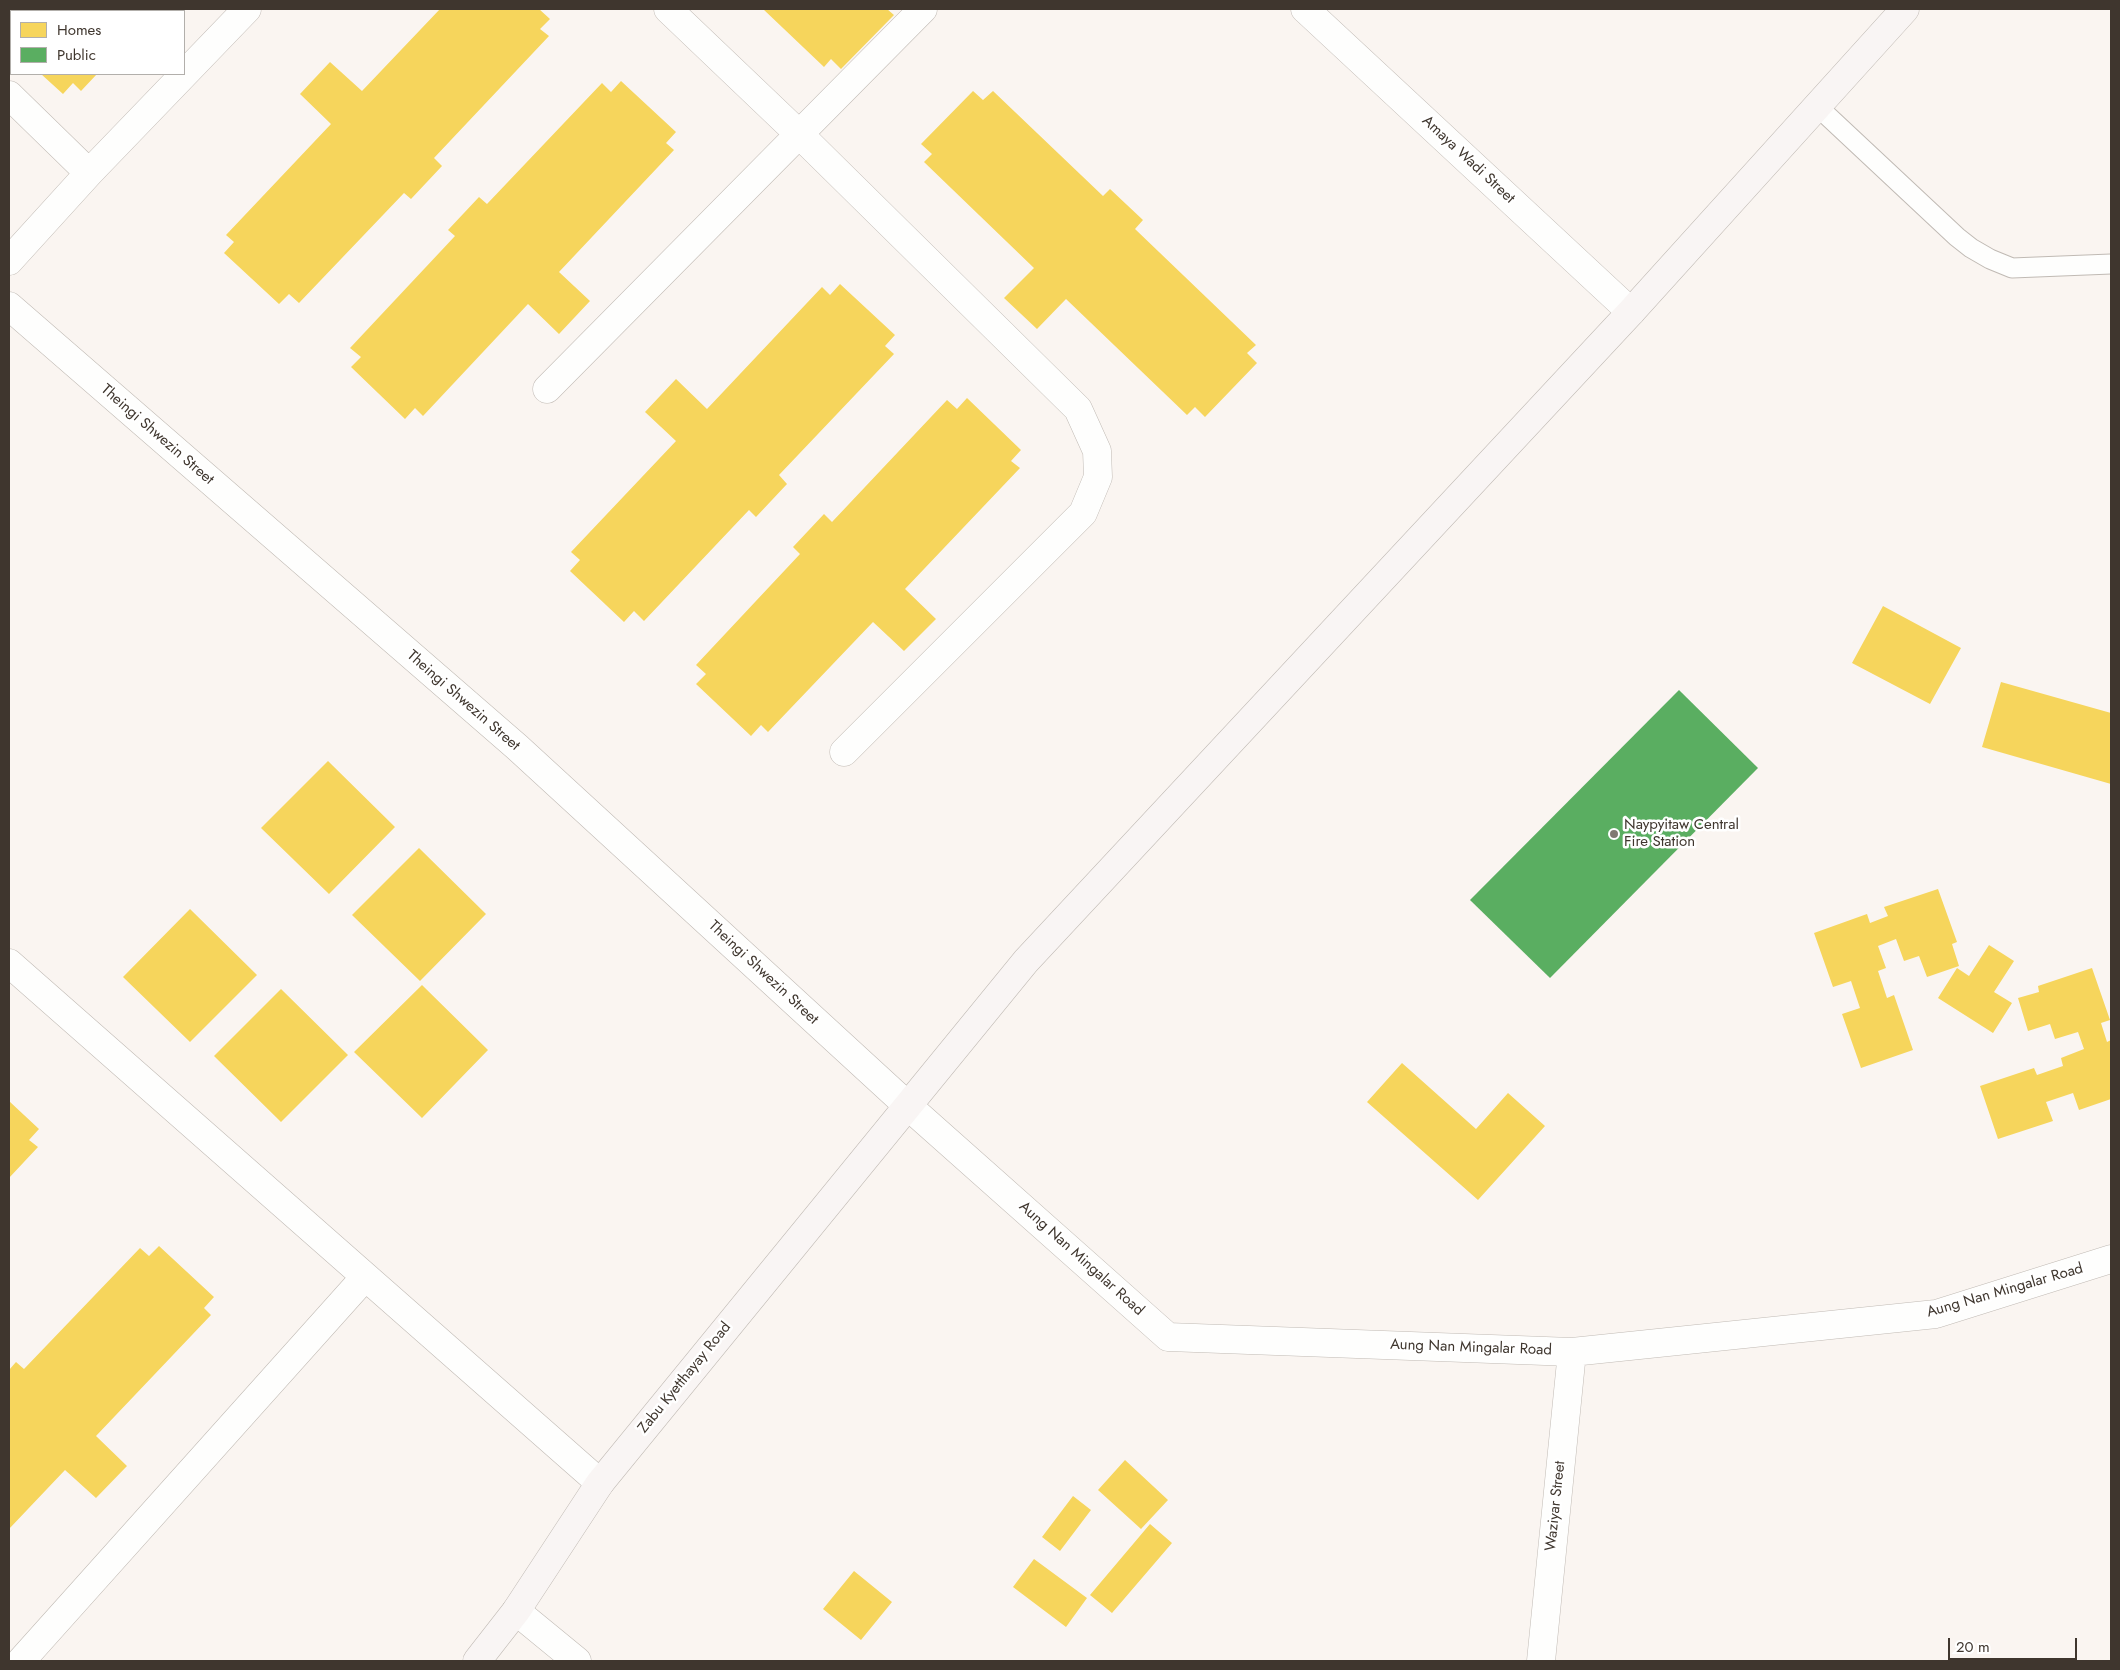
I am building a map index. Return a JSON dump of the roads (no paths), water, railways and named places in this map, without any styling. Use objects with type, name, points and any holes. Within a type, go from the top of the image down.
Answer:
[{"type":"main road","name":"Zabu Kyetthayay Road","points":[[477,1661],[516,1611],[600,1483],[1026,961],[1631,312],[1905,9]]},
{"type":"street","points":[[185,73],[247,9]]},
{"type":"street","points":[[668,9],[799,134],[1078,409],[1097,451],[1098,477],[1084,513],[844,752]]},
{"type":"street","points":[[547,389],[923,9]]},
{"type":"street","name":"Amaya Wadi Street","points":[[1305,9],[1631,312]]},
{"type":"street","points":[[9,261],[89,172],[183,75]]},
{"type":"street","points":[[9,95],[89,172]]},
{"type":"street","name":"Theingi Shwezin Street","points":[[9,306],[517,747],[908,1106]]},
{"type":"street","points":[[9,963],[600,1483]]},
{"type":"street","name":"Aung Nan Mingalar Road","points":[[908,1106],[1168,1337],[1572,1352],[1936,1314],[2111,1259]]},
{"type":"street","points":[[21,1661],[365,1277]]},
{"type":"street","name":"Waziyar Street","points":[[1540,1661],[1572,1352]]},
{"type":"street","points":[[516,1611],[577,1661]]},
{"type":"lane","points":[[1817,106],[1958,237],[1971,248],[1990,259],[2012,268],[2111,264]]},
{"type":"place","name":"Naypyitaw Central Fire Station","points":[[1614,834]]}]
